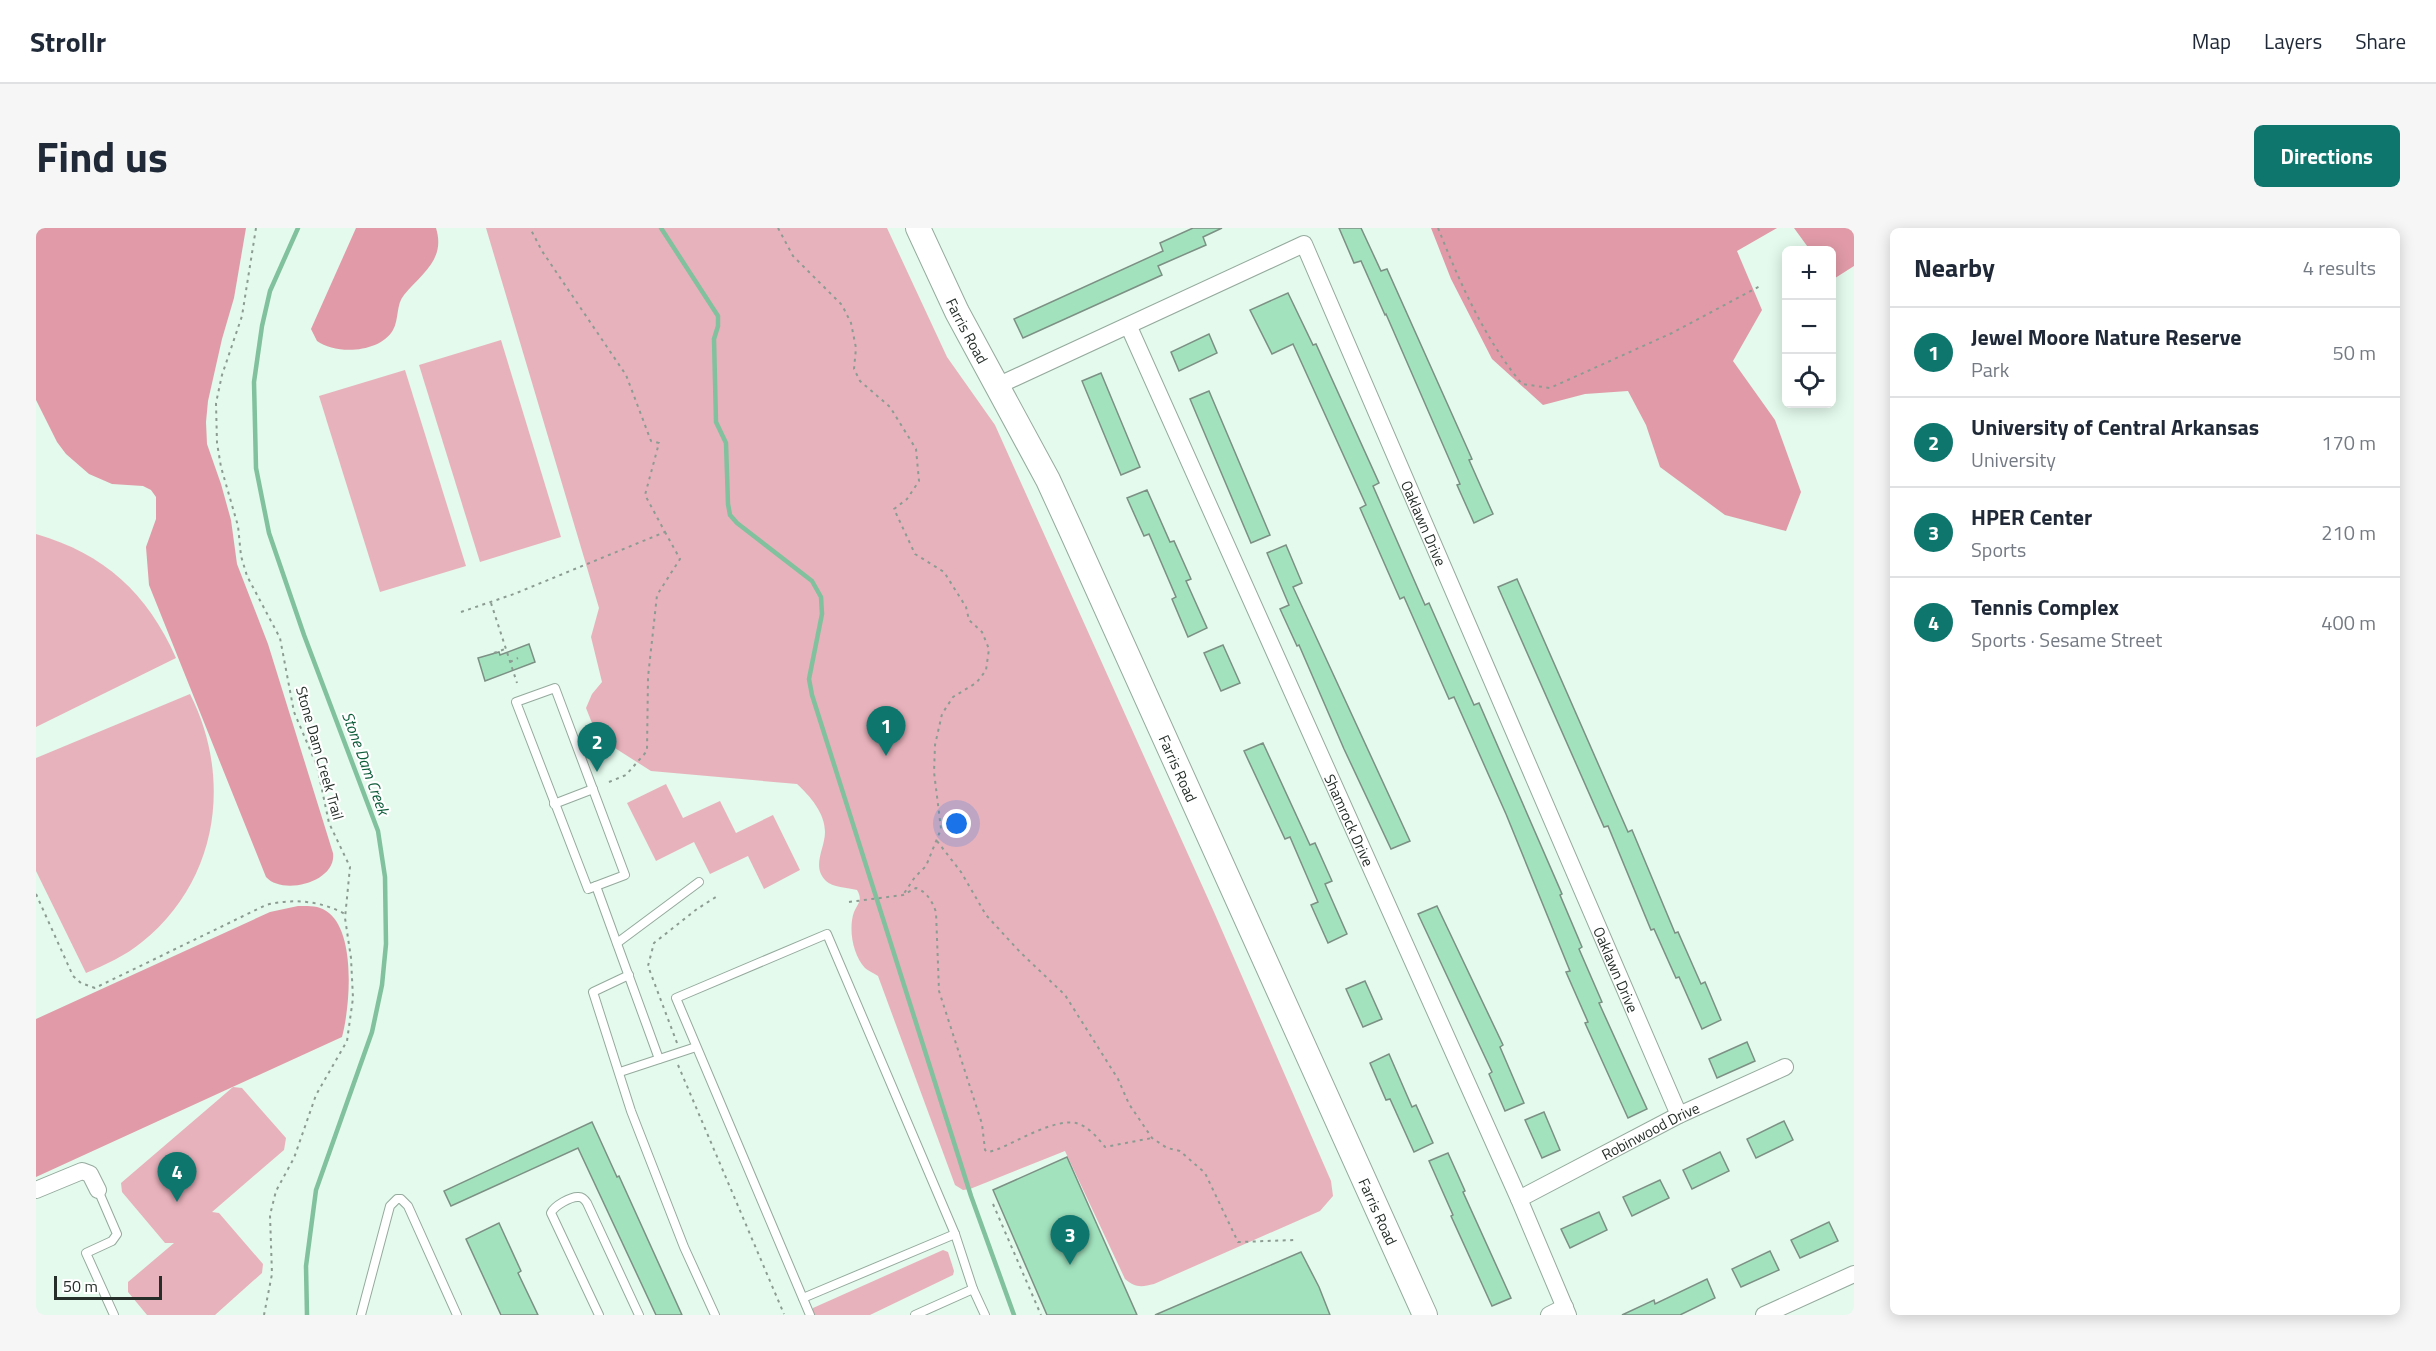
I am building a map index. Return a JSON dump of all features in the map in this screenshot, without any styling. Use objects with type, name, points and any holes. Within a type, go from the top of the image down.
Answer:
[{"type":"street","name":"Farris Road","points":[[918,228],[957,312],[1048,480],[1425,1315]]},
{"type":"street","name":"Oaklawn Drive","points":[[997,386],[1129,327],[1304,244],[1679,1115]]},
{"type":"street","name":"Shamrock Drive","points":[[1129,327],[1567,1311]]},
{"type":"street","name":"Robinwood Drive","points":[[1519,1199],[1679,1115],[1785,1067]]},
{"type":"street","points":[[36,1190],[82,1171],[90,1174],[98,1190]]},
{"type":"street","points":[[1764,1315],[1854,1274]]},
{"type":"street","points":[[1550,1315],[1567,1311]]},
{"type":"lane","points":[[555,688],[592,789],[625,875],[588,889],[516,702],[555,688]]},
{"type":"lane","points":[[554,804],[592,789]]},
{"type":"lane","points":[[617,943],[699,882]]},
{"type":"lane","points":[[596,886],[659,1059]]},
{"type":"lane","points":[[810,1315],[676,998],[827,934],[955,1234],[973,1289],[985,1315]]},
{"type":"lane","points":[[629,975],[593,992],[620,1072],[630,1111],[684,1247],[715,1315]]},
{"type":"lane","points":[[620,1072],[696,1047]]},
{"type":"lane","points":[[98,1190],[117,1234],[112,1241],[86,1253],[114,1315]]},
{"type":"lane","points":[[598,1315],[551,1213],[554,1207],[576,1197],[583,1198],[587,1203],[639,1315]]},
{"type":"lane","points":[[361,1315],[390,1206],[393,1201],[401,1199],[411,1213],[457,1315]]},
{"type":"lane","points":[[803,1298],[955,1234]]},
{"type":"lane","points":[[915,1315],[973,1289]]},
{"type":"path","name":"Stone Dam Creek Trail","points":[[256,228],[242,316],[222,375],[216,403],[217,443],[221,467],[236,518],[241,556],[247,576],[280,638],[294,712],[317,766],[329,823],[350,867],[345,914],[351,958],[353,998],[347,1041],[316,1095],[294,1158],[276,1191],[270,1215],[272,1274],[264,1315]]},
{"type":"path","points":[[530,228],[542,251],[626,375],[651,441],[659,443],[645,495],[680,559],[657,595],[648,677],[647,751],[626,775],[609,782]]},
{"type":"path","points":[[778,228],[793,256],[842,305],[851,323],[856,348],[854,369],[860,381],[890,407],[916,449],[919,481],[907,499],[894,509],[915,554],[944,572],[966,607],[969,620],[982,632],[989,648],[986,669],[981,677],[976,683],[952,697],[942,714],[935,744],[934,772],[941,829],[926,866],[903,895]]},
{"type":"path","points":[[1438,228],[1453,267],[1482,326],[1503,360],[1522,384],[1550,388],[1671,333],[1762,285]]},
{"type":"path","points":[[460,612],[665,532]]},
{"type":"path","points":[[490,602],[517,683]]},
{"type":"path","points":[[494,652],[505,649]]},
{"type":"path","points":[[510,662],[518,658]]},
{"type":"path","points":[[936,840],[961,872],[986,915],[1020,952],[1065,994],[1118,1079],[1129,1104],[1152,1138],[1167,1148],[1180,1151],[1205,1173],[1238,1242],[1295,1240]]},
{"type":"path","points":[[849,902],[903,895],[916,888],[932,901],[936,912],[939,991],[982,1124],[985,1150],[988,1152],[996,1150],[1057,1124],[1078,1124],[1093,1133],[1105,1147],[1152,1138]]},
{"type":"path","points":[[36,894],[73,976],[81,983],[95,988],[266,905],[287,901],[307,902],[328,906],[345,914]]},
{"type":"path","points":[[677,1043],[648,966],[654,943],[697,909],[719,895]]},
{"type":"path","points":[[678,1064],[784,1314]]},
{"type":"path","points":[[993,1204],[1041,1315]]},
{"type":"shaded area","points":[[36,228],[246,228],[234,298],[208,401],[207,444],[231,520],[237,564],[268,644],[333,853],[332,863],[327,872],[307,883],[284,885],[274,883],[266,877],[149,585],[146,547],[156,519],[156,497],[151,490],[143,486],[112,484],[89,474],[66,454],[57,442],[36,400]]},
{"type":"shaded area","points":[[356,228],[436,228],[438,249],[430,266],[401,299],[395,326],[387,338],[368,347],[346,350],[317,341],[311,329]]},
{"type":"shaded area","points":[[486,228],[887,228],[947,357],[995,425],[1214,912],[1331,1181],[1333,1196],[1320,1211],[1154,1284],[1139,1286],[1125,1279],[1065,1151],[970,1189],[963,1190],[955,1185],[878,976],[865,968],[857,956],[852,934],[852,919],[859,901],[859,893],[857,890],[829,883],[822,875],[819,863],[825,832],[820,812],[812,799],[797,784],[651,771],[607,743],[594,728],[586,708],[592,694],[602,682],[591,637],[599,608]]},
{"type":"shaded area","points":[[1431,228],[1777,228],[1737,251],[1762,310],[1733,361],[1775,420],[1801,492],[1786,531],[1725,515],[1660,467],[1646,425],[1628,391],[1585,394],[1543,405],[1492,359],[1451,279]]},
{"type":"shaded area","points":[[1794,228],[1854,228],[1854,266],[1836,277],[1836,246],[1807,246]]},
{"type":"shaded area","points":[[501,340],[561,537],[480,562],[419,365]]},
{"type":"shaded area","points":[[405,370],[466,566],[380,592],[319,396]]},
{"type":"shaded area","points":[[36,534],[61,542],[83,553],[121,579],[152,614],[176,658],[36,727]]},
{"type":"shaded area","points":[[190,694],[203,727],[211,760],[214,794],[211,827],[202,859],[188,889],[168,917],[129,952],[86,973],[36,871],[36,758]]},
{"type":"shaded area","points":[[666,784],[683,818],[720,801],[736,833],[773,815],[800,870],[764,889],[748,856],[710,874],[694,842],[656,861],[627,803]]},
{"type":"shaded area","points":[[298,906],[314,906],[325,910],[338,923],[344,937],[349,990],[342,1037],[36,1177],[36,1019],[270,912]]},
{"type":"shaded area","points":[[233,1087],[242,1088],[286,1138],[284,1150],[212,1212],[219,1213],[263,1264],[262,1273],[215,1315],[147,1315],[128,1292],[128,1282],[174,1243],[165,1243],[122,1192],[121,1183]]},
{"type":"shaded area","points":[[943,1250],[948,1252],[954,1271],[953,1275],[870,1315],[812,1315],[813,1308]]},
{"type":"building","points":[[1193,228],[1222,228],[1203,237],[1206,245],[1158,266],[1162,275],[1023,338],[1014,319],[1163,251],[1160,243]]},
{"type":"building","points":[[1339,228],[1361,228],[1381,271],[1387,269],[1472,459],[1469,460],[1493,514],[1474,523],[1457,485],[1460,484],[1386,314],[1361,261],[1354,263]]},
{"type":"building","points":[[1288,293],[1313,345],[1316,344],[1379,483],[1373,486],[1425,605],[1429,603],[1474,705],[1479,703],[1562,894],[1560,895],[1582,947],[1579,949],[1602,1002],[1599,1003],[1647,1109],[1628,1118],[1585,1023],[1588,1022],[1566,972],[1570,971],[1506,814],[1454,697],[1449,699],[1404,597],[1400,599],[1360,508],[1366,505],[1293,344],[1272,354],[1250,310]]},
{"type":"building","points":[[1209,334],[1217,353],[1179,371],[1171,352]]},
{"type":"building","points":[[1101,373],[1140,467],[1121,475],[1082,381]]},
{"type":"building","points":[[1209,391],[1270,535],[1251,543],[1190,399]]},
{"type":"building","points":[[1147,490],[1170,542],[1174,541],[1191,579],[1186,581],[1207,628],[1188,637],[1172,599],[1176,597],[1149,534],[1144,536],[1127,498]]},
{"type":"building","points":[[1286,545],[1302,583],[1293,587],[1410,841],[1391,849],[1299,645],[1297,646],[1280,609],[1289,605],[1267,553]]},
{"type":"building","points":[[1517,579],[1628,832],[1632,830],[1675,933],[1678,932],[1701,984],[1705,982],[1721,1020],[1702,1029],[1679,977],[1676,978],[1654,929],[1651,930],[1608,826],[1604,827],[1498,587]]},
{"type":"building","points":[[529,644],[535,662],[485,681],[478,658],[499,652],[500,655]]},
{"type":"building","points":[[1223,645],[1240,683],[1221,691],[1204,653]]},
{"type":"building","points":[[1263,743],[1310,845],[1315,843],[1332,881],[1325,884],[1347,934],[1328,943],[1311,905],[1318,902],[1290,837],[1285,839],[1244,751]]},
{"type":"building","points":[[1437,906],[1503,1045],[1500,1047],[1524,1103],[1505,1111],[1489,1074],[1492,1072],[1418,914]]},
{"type":"building","points":[[1365,981],[1382,1019],[1363,1027],[1346,989]]},
{"type":"building","points":[[1747,1042],[1755,1061],[1717,1078],[1709,1059]]},
{"type":"building","points":[[1389,1054],[1412,1107],[1416,1105],[1433,1143],[1414,1152],[1390,1099],[1386,1100],[1370,1063]]},
{"type":"building","points":[[1544,1112],[1560,1150],[1542,1158],[1525,1120]]},
{"type":"building","points":[[1784,1121],[1793,1140],[1756,1158],[1747,1139]]},
{"type":"building","points":[[592,1122],[682,1315],[656,1315],[578,1148],[451,1206],[444,1191]]},
{"type":"building","points":[[1720,1152],[1729,1171],[1692,1189],[1683,1170]]},
{"type":"building","points":[[1448,1153],[1511,1298],[1492,1306],[1429,1161]]},
{"type":"building","points":[[1067,1157],[1137,1315],[1047,1315],[993,1190]]},
{"type":"building","points":[[1660,1180],[1669,1198],[1632,1216],[1623,1197]]},
{"type":"building","points":[[1599,1212],[1607,1230],[1570,1248],[1561,1229]]},
{"type":"building","points":[[1829,1222],[1838,1241],[1800,1258],[1791,1240]]},
{"type":"building","points":[[499,1223],[521,1271],[518,1273],[538,1315],[501,1315],[466,1239]]},
{"type":"building","points":[[1770,1251],[1779,1270],[1741,1287],[1732,1269]]},
{"type":"building","points":[[1301,1252],[1330,1315],[1155,1315]]},
{"type":"building","points":[[1707,1279],[1715,1298],[1680,1315],[1622,1315],[1654,1300],[1655,1304]]},
{"type":"waterway","name":"Stone Dam Creek","points":[[298,228],[270,291],[262,326],[254,382],[256,468],[269,533],[304,635],[378,831],[385,877],[386,944],[382,985],[372,1032],[316,1190],[306,1266],[307,1315]]},
{"type":"waterway","points":[[661,228],[718,316],[714,339],[716,422],[726,443],[730,515],[737,523],[812,581],[821,597],[822,614],[809,679],[812,695],[971,1196],[1014,1315]]},
{"type":"place","name":"Jewel Moore Nature Reserve","points":[[886,756]]},
{"type":"place","name":"University of Central Arkansas","points":[[597,772]]},
{"type":"place","name":"Tennis Complex","points":[[177,1202]]},
{"type":"place","name":"HPER Center","points":[[1070,1265]]}]
